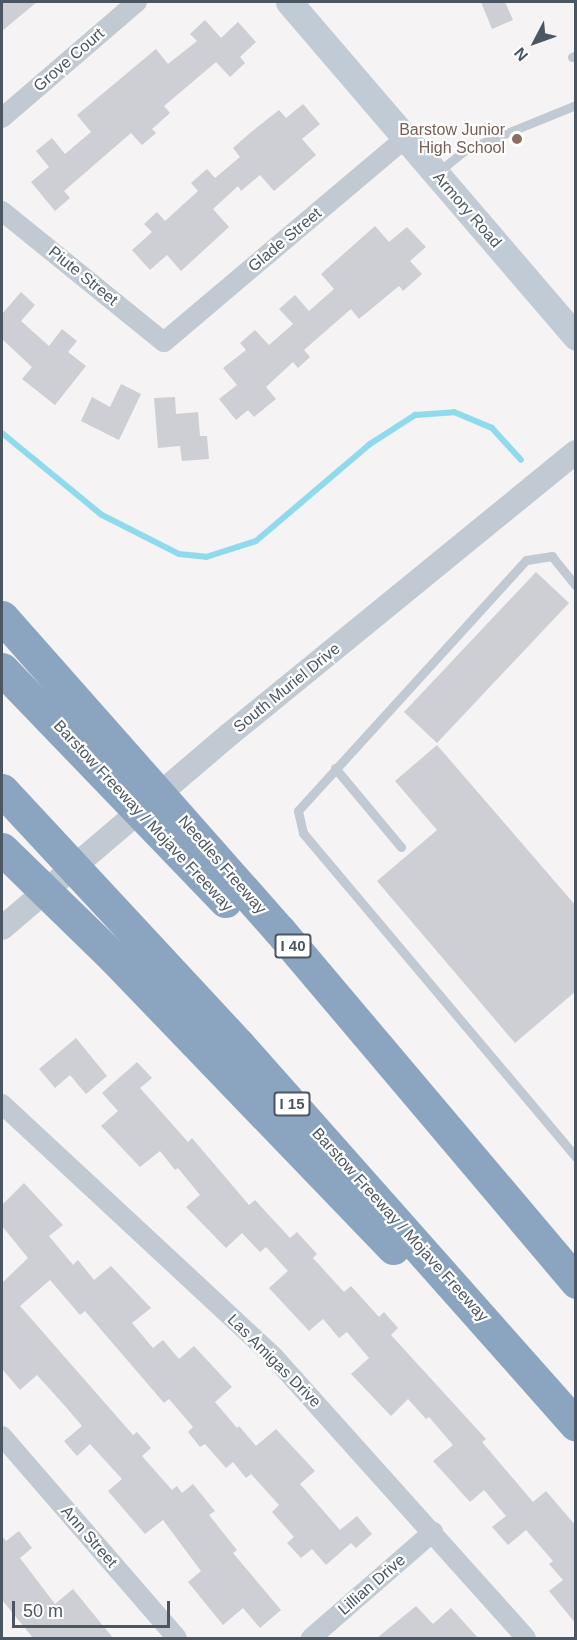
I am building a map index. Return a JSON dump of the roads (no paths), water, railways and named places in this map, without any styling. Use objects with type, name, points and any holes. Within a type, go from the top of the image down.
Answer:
[{"type":"highway","name":"Needles Freeway","points":[[2,617],[279,930],[576,1282]]},
{"type":"highway","name":"Barstow Freeway / Mojave Freeway","points":[[2,669],[199,873],[576,1282]]},
{"type":"highway","name":"Barstow Freeway / Mojave Freeway","points":[[2,790],[238,1044],[576,1425]]},
{"type":"highway","points":[[2,849],[113,957],[576,1434]]},
{"type":"main road","name":"Armory Road","points":[[289,2],[576,337]]},
{"type":"street","name":"Grove Court","points":[[2,118],[137,2]]},
{"type":"street","name":"Glade Street","points":[[164,342],[405,138]]},
{"type":"street","name":"Piute Street","points":[[2,211],[164,342]]},
{"type":"street","name":"South Muriel Drive","points":[[2,928],[230,734],[576,452]]},
{"type":"street","name":"Las Amigas Drive","points":[[2,1104],[274,1357],[526,1638]]},
{"type":"street","name":"Ann Street","points":[[2,1436],[177,1638]]},
{"type":"street","name":"Lillian Drive","points":[[311,1638],[433,1532]]},
{"type":"lane","points":[[436,174],[465,150],[576,105]]},
{"type":"lane","points":[[576,586],[552,556],[526,560],[298,811],[303,833],[576,1157]]},
{"type":"lane","points":[[335,768],[401,847]]},
{"type":"waterway","points":[[2,433],[102,515],[179,554],[206,557],[256,541],[370,444],[415,415],[454,412],[492,428],[521,460]]},
{"type":"place","name":"Barstow Junior High School","points":[[517,139]]}]
